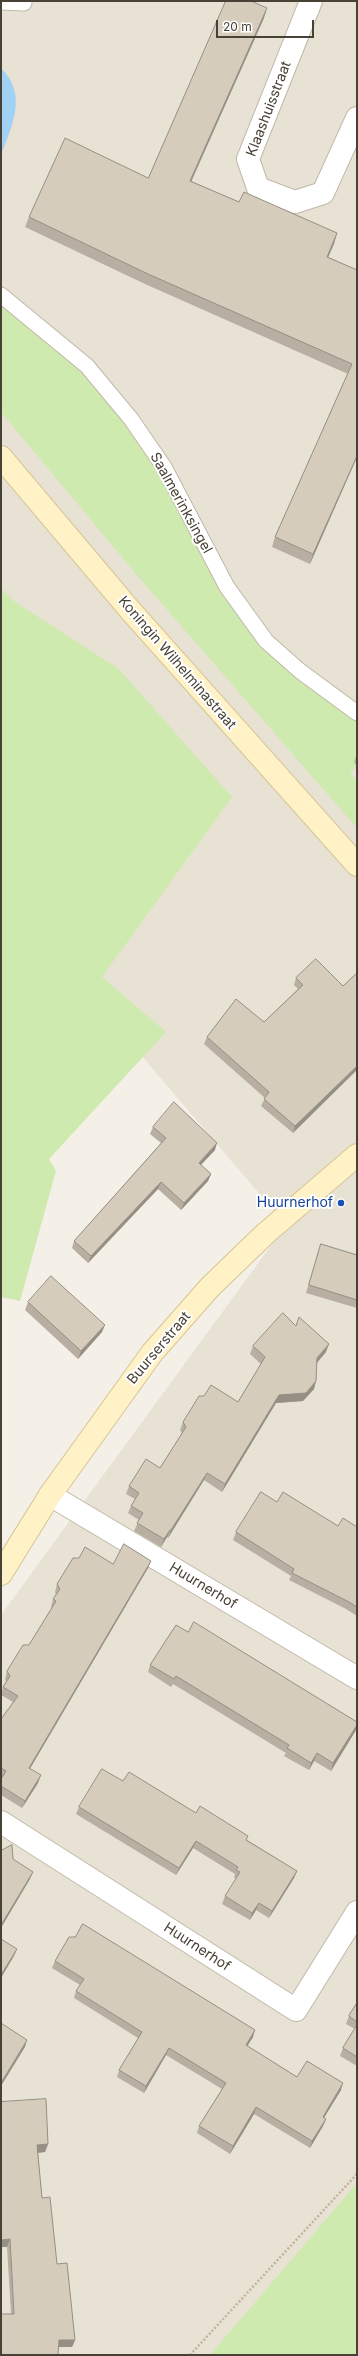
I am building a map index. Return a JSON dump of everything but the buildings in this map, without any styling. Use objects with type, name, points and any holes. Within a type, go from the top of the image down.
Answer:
[{"type":"main road","name":"Koningin Wilhelminastraat","points":[[1,457],[130,610],[357,866]]},
{"type":"main road","name":"Buurserstraat","points":[[1,1574],[50,1495],[152,1352],[210,1287],[266,1233],[357,1155]]},
{"type":"street","name":"Klaashuisstraat","points":[[311,1],[248,159],[258,188],[296,202],[324,193],[357,118]]},
{"type":"street","name":"Huurnerhof","points":[[50,1495],[357,1678]]},
{"type":"street","name":"Huurnerhof","points":[[1,1822],[296,2010],[357,1912]]},
{"type":"lane","points":[[1,2],[24,3]]},
{"type":"lane","name":"Saalmerinksingel","points":[[1,294],[87,366],[131,419],[164,467],[227,587],[266,641],[300,671],[357,713]]},
{"type":"path","points":[[190,2355],[357,2174]]},
{"type":"shaded area","points":[[1,1],[357,1],[357,2355],[1,2355],[1,1615],[286,1225],[1,891]]},
{"type":"green space","points":[[1,305],[14,317],[69,356],[108,394],[262,635],[357,718],[357,766],[350,773],[357,781],[357,828],[136,574],[1,412]]},
{"type":"green space","points":[[1,588],[15,602],[119,669],[232,797],[102,977],[166,1032],[49,1159],[56,1171],[20,1301],[1,1297]]},
{"type":"green space","points":[[357,2183],[357,2355],[210,2355]]},
{"type":"water","points":[[1,68],[9,78],[14,89],[16,99],[13,121],[1,155]]},
{"type":"place","name":"Huurnerhof","points":[[341,1203]]}]
